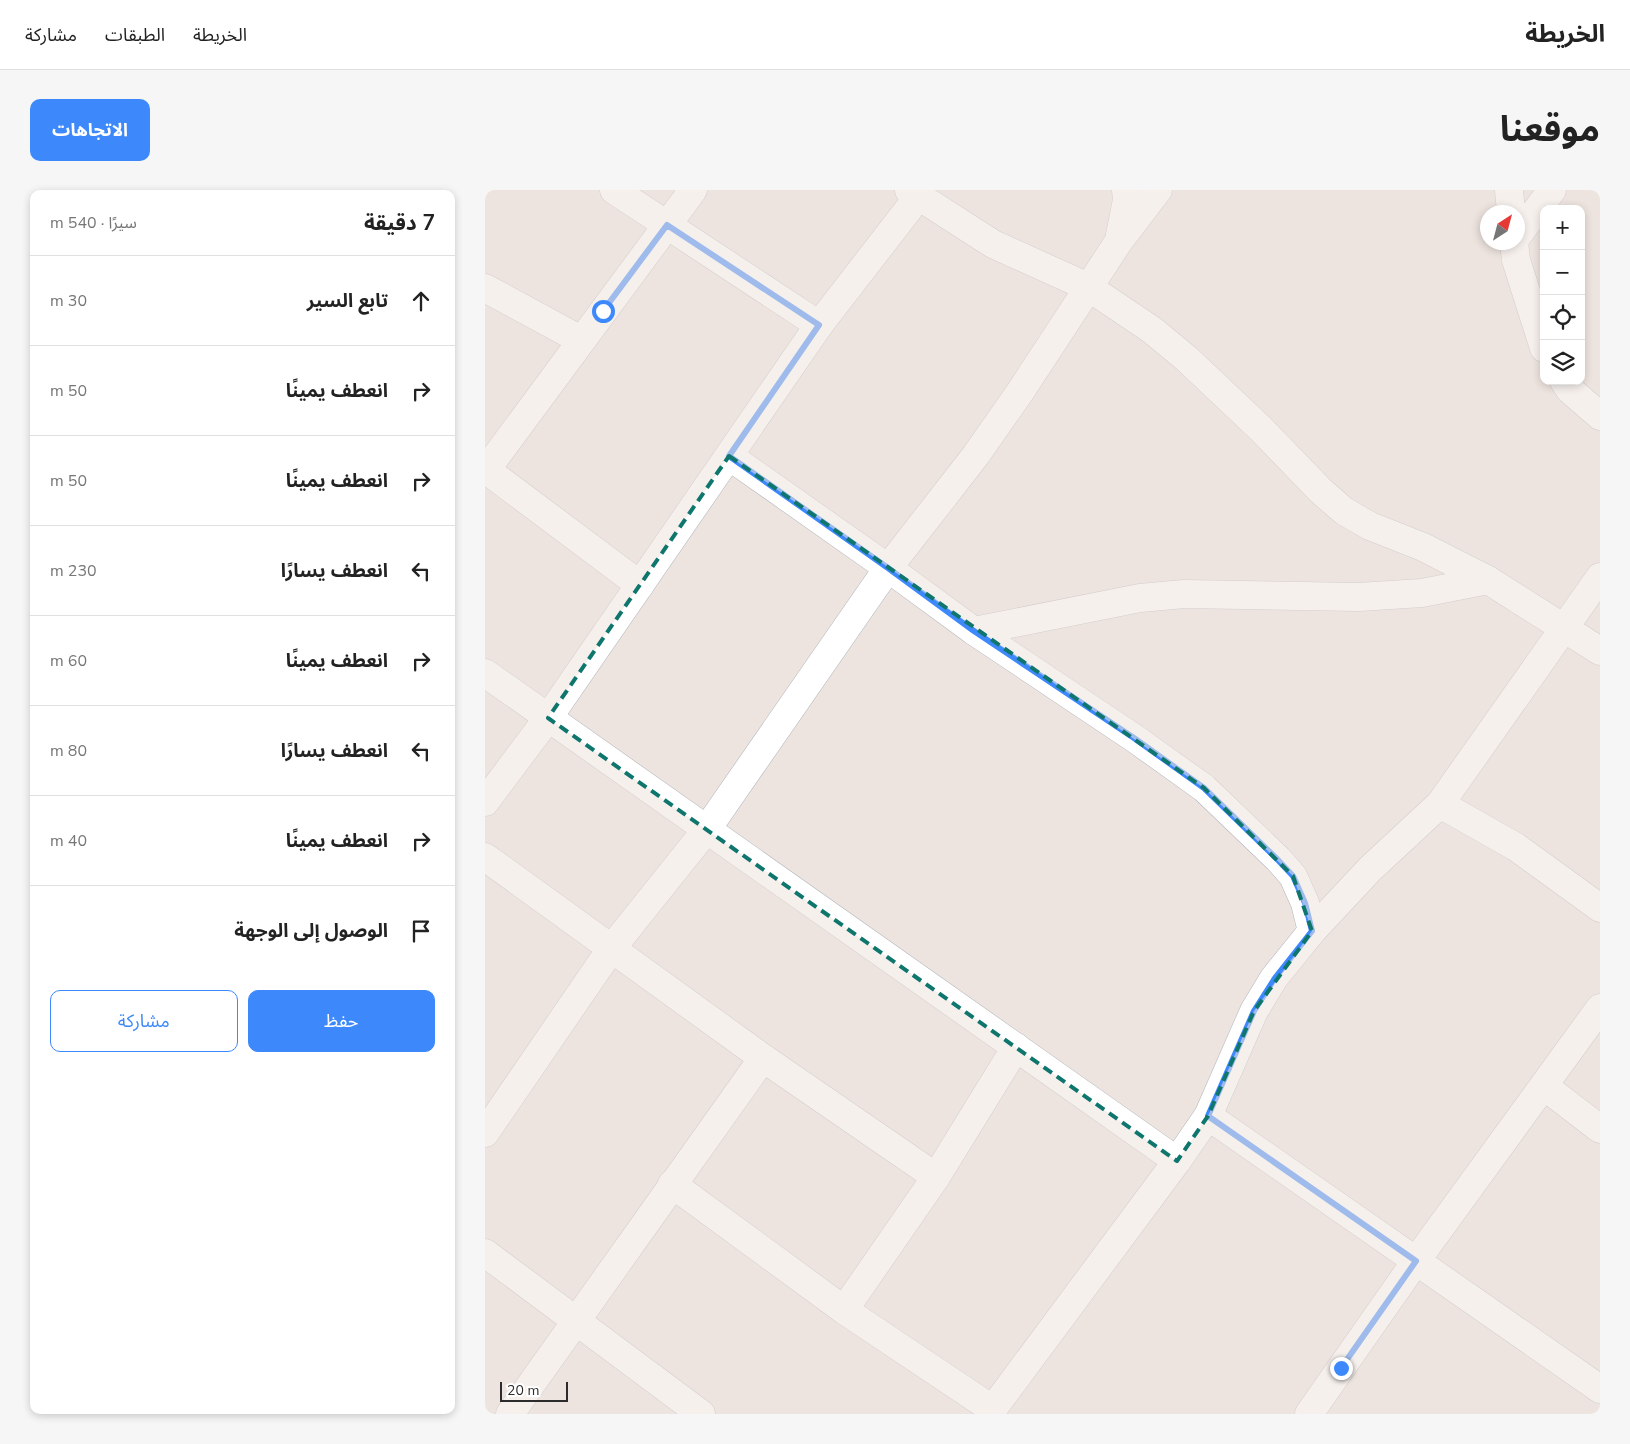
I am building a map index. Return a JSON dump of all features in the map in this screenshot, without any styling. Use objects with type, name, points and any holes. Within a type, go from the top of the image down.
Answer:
[{"type":"street","points":[[614,190],[819,325]]},
{"type":"street","points":[[640,585],[486,470],[693,190]]},
{"type":"street","points":[[1119,241],[1127,200],[1126,190]]},
{"type":"street","points":[[485,1134],[611,949],[707,830],[888,568],[976,455],[1020,392],[1119,241],[1157,190]]},
{"type":"street","points":[[1509,190],[1510,205]]},
{"type":"street","points":[[1525,225],[1552,190]]},
{"type":"street","points":[[485,802],[548,718],[819,325],[914,193],[993,244],[1089,287],[1152,330],[1187,359],[1261,429],[1321,492],[1344,511],[1370,526],[1423,547],[1488,580],[1600,651]]},
{"type":"street","points":[[1515,250],[1516,260],[1541,340]]},
{"type":"street","points":[[485,288],[581,340]]},
{"type":"street","points":[[1567,385],[1600,416]]},
{"type":"street","points":[[729,456],[974,631],[1134,738],[1204,788],[1293,876],[1305,903],[1312,931]]},
{"type":"street","points":[[672,1184],[844,1310],[990,1412],[1177,1161],[1208,1116],[1254,1011],[1275,978],[1312,931],[1370,869],[1440,804],[1600,577]]},
{"type":"street","points":[[974,631],[1140,598],[1184,594],[1359,597],[1422,593],[1488,580]]},
{"type":"street","points":[[485,673],[1177,1161]]},
{"type":"street","points":[[1440,804],[1515,847],[1600,908]]},
{"type":"street","points":[[485,857],[763,1058],[936,1177]]},
{"type":"street","points":[[1309,1414],[1416,1261],[1600,1008]]},
{"type":"street","points":[[844,1310],[936,1177],[1015,1047]]},
{"type":"street","points":[[510,1414],[763,1058]]},
{"type":"street","points":[[1544,1086],[1600,1129]]},
{"type":"street","points":[[1208,1116],[1600,1389]]},
{"type":"street","points":[[485,1253],[701,1414]]},
{"type":"highlighted area","points":[[729,456],[1204,788],[1293,876],[1312,931],[1254,1011],[1208,1116],[1177,1161],[548,718]]},
{"type":"route","points":[[603,311],[667,225],[819,325],[729,456],[974,631],[1134,738],[1204,788],[1293,876],[1305,903],[1312,931],[1275,978],[1254,1011],[1208,1116],[1416,1261],[1341,1368]]}]
